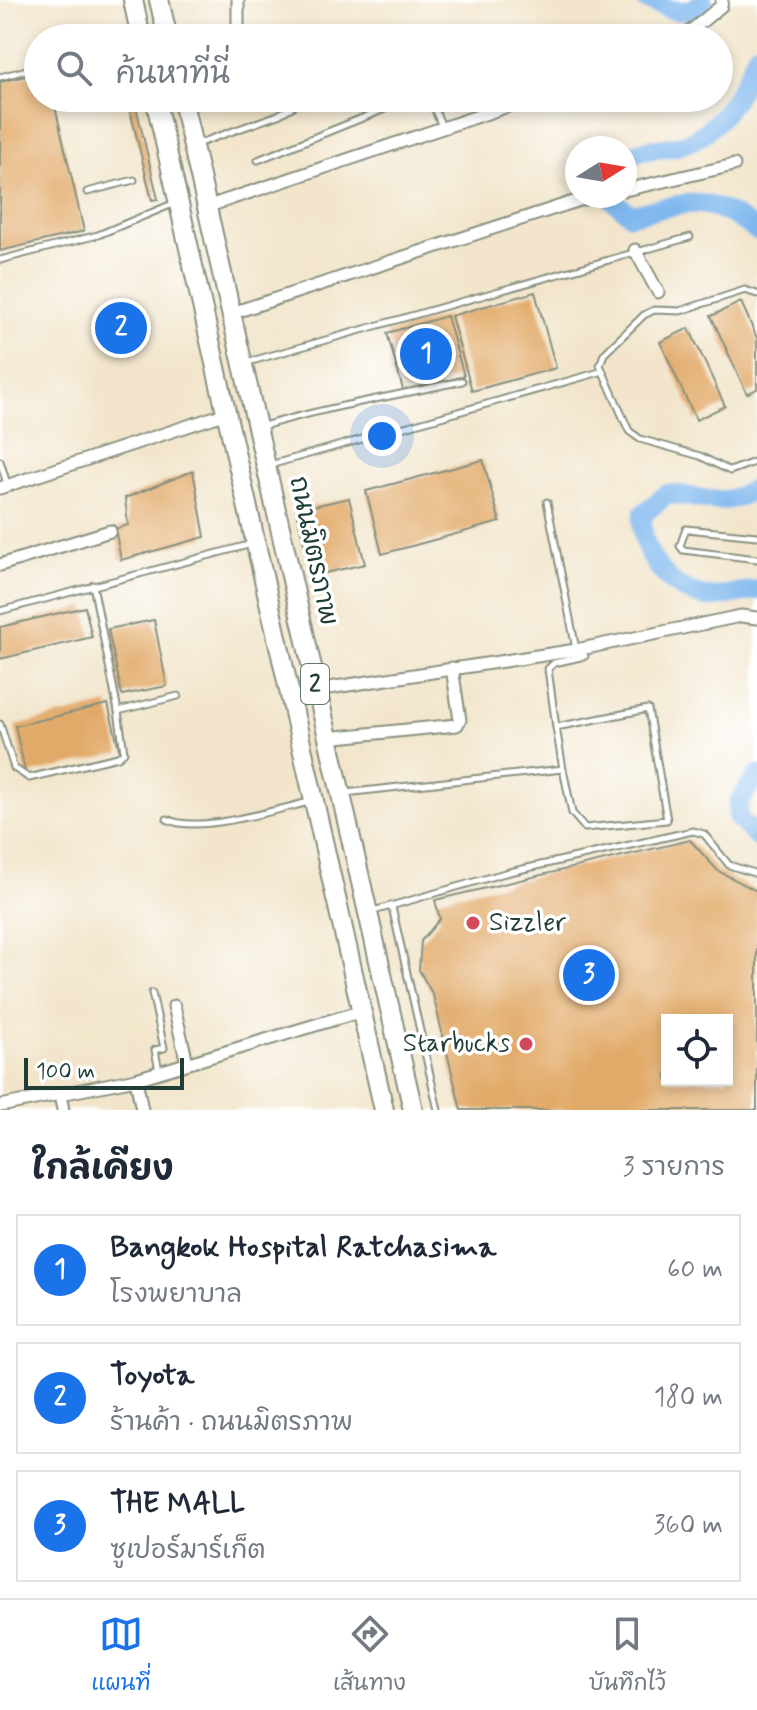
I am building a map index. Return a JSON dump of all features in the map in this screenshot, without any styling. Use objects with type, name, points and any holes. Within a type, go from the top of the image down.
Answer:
[{"type":"highway","points":[[133,0],[138,24]]},
{"type":"highway","points":[[159,0],[165,24]]},
{"type":"highway","name":"ถนนมิตรภาพ","points":[[158,112],[384,1110]]},
{"type":"highway","name":"ถนนมิตรภาพ","points":[[185,112],[413,1110]]},
{"type":"highway","points":[[227,413],[254,407]]},
{"type":"street","points":[[238,0],[238,24]]},
{"type":"street","points":[[699,24],[721,6],[722,0]]},
{"type":"street","points":[[206,207],[490,112]]},
{"type":"street","points":[[637,187],[734,165]]},
{"type":"street","points":[[232,313],[565,205]]},
{"type":"street","points":[[635,250],[658,292]]},
{"type":"street","points":[[4,486],[227,413]]},
{"type":"street","points":[[0,565],[110,531]]},
{"type":"street","points":[[316,690],[452,668],[580,653],[732,617],[757,618]]},
{"type":"street","points":[[327,738],[457,725],[460,720],[452,668]]},
{"type":"street","points":[[174,1006],[187,1063]]},
{"type":"street","points":[[0,1106],[136,1079],[362,1011]]},
{"type":"street","points":[[136,1079],[142,1110]]},
{"type":"street","points":[[60,1095],[63,1110]]},
{"type":"lane","points":[[0,77],[24,71]]},
{"type":"lane","points":[[192,146],[283,112]]},
{"type":"lane","points":[[258,160],[377,112]]},
{"type":"lane","points":[[436,112],[443,128]]},
{"type":"lane","points":[[87,192],[134,180]]},
{"type":"lane","points":[[0,260],[98,235],[180,201]]},
{"type":"lane","points":[[243,363],[635,250],[690,237]]},
{"type":"lane","points":[[757,294],[745,290],[680,311],[668,308],[644,315],[604,354],[600,372],[623,424],[640,439],[700,456],[730,471],[757,461]]},
{"type":"lane","points":[[267,466],[600,372]]},
{"type":"lane","points":[[259,427],[330,406],[355,405],[462,381]]},
{"type":"lane","points":[[0,461],[4,486]]},
{"type":"lane","points":[[547,502],[580,653],[554,663],[548,669],[556,727],[572,813],[585,828],[667,820],[648,709],[556,727]]},
{"type":"lane","points":[[757,536],[686,529],[680,546],[683,550],[757,559]]},
{"type":"lane","points":[[0,611],[257,542]]},
{"type":"lane","points":[[0,724],[14,768],[29,778],[122,754],[118,711],[93,585]]},
{"type":"lane","points":[[118,711],[178,696]]},
{"type":"lane","points":[[340,793],[563,769]]},
{"type":"lane","points":[[167,819],[177,824],[205,823],[315,802]]},
{"type":"lane","points":[[368,912],[505,873],[693,831],[704,834],[722,860],[757,874]]},
{"type":"lane","points":[[392,907],[438,1110]]},
{"type":"lane","points":[[152,993],[164,1048],[155,1050],[160,1072]]},
{"type":"building","points":[[24,76],[24,112],[56,112],[84,231],[0,251],[0,82]]},
{"type":"building","points":[[130,112],[137,112],[158,199],[152,200]]},
{"type":"building","points":[[535,292],[556,368],[472,391],[451,316]]},
{"type":"building","points":[[741,302],[757,338],[757,389],[747,394],[711,316]]},
{"type":"building","points":[[447,316],[464,376],[404,393],[387,333]]},
{"type":"building","points":[[689,328],[725,406],[696,420],[660,342]]},
{"type":"building","points":[[483,460],[500,522],[382,554],[366,491]]},
{"type":"building","points":[[193,471],[205,537],[121,560],[115,529],[128,525],[125,498]]},
{"type":"building","points":[[349,498],[365,564],[312,576],[296,510]]},
{"type":"building","points":[[85,607],[92,637],[0,659],[0,627]]},
{"type":"building","points":[[154,620],[167,686],[122,695],[108,629]]},
{"type":"building","points":[[108,704],[120,753],[26,775],[15,726]]},
{"type":"building","points":[[690,840],[718,871],[757,891],[757,1110],[461,1110],[433,995],[419,970],[421,941],[440,919],[435,900]]},
{"type":"waterway","points":[[646,0],[683,11],[690,10],[703,0]]},
{"type":"waterway","points":[[733,100],[757,54]]},
{"type":"waterway","points":[[637,152],[688,142],[702,135],[724,112]]},
{"type":"waterway","points":[[622,208],[631,215],[684,204],[710,206],[757,231]]},
{"type":"waterway","points":[[757,487],[723,500],[667,494],[643,514],[642,528],[650,555],[679,586],[706,597],[757,590]]},
{"type":"waterway","points":[[757,775],[738,803],[738,818],[757,837]]},
{"type":"place","name":"Toyota","points":[[121,328]]},
{"type":"place","name":"Bangkok Hospital Ratchasima","points":[[426,354]]},
{"type":"place","name":"Sizzler","points":[[473,923]]},
{"type":"place","name":"THE MALL","points":[[589,975]]},
{"type":"place","name":"Starbucks","points":[[526,1044]]}]
